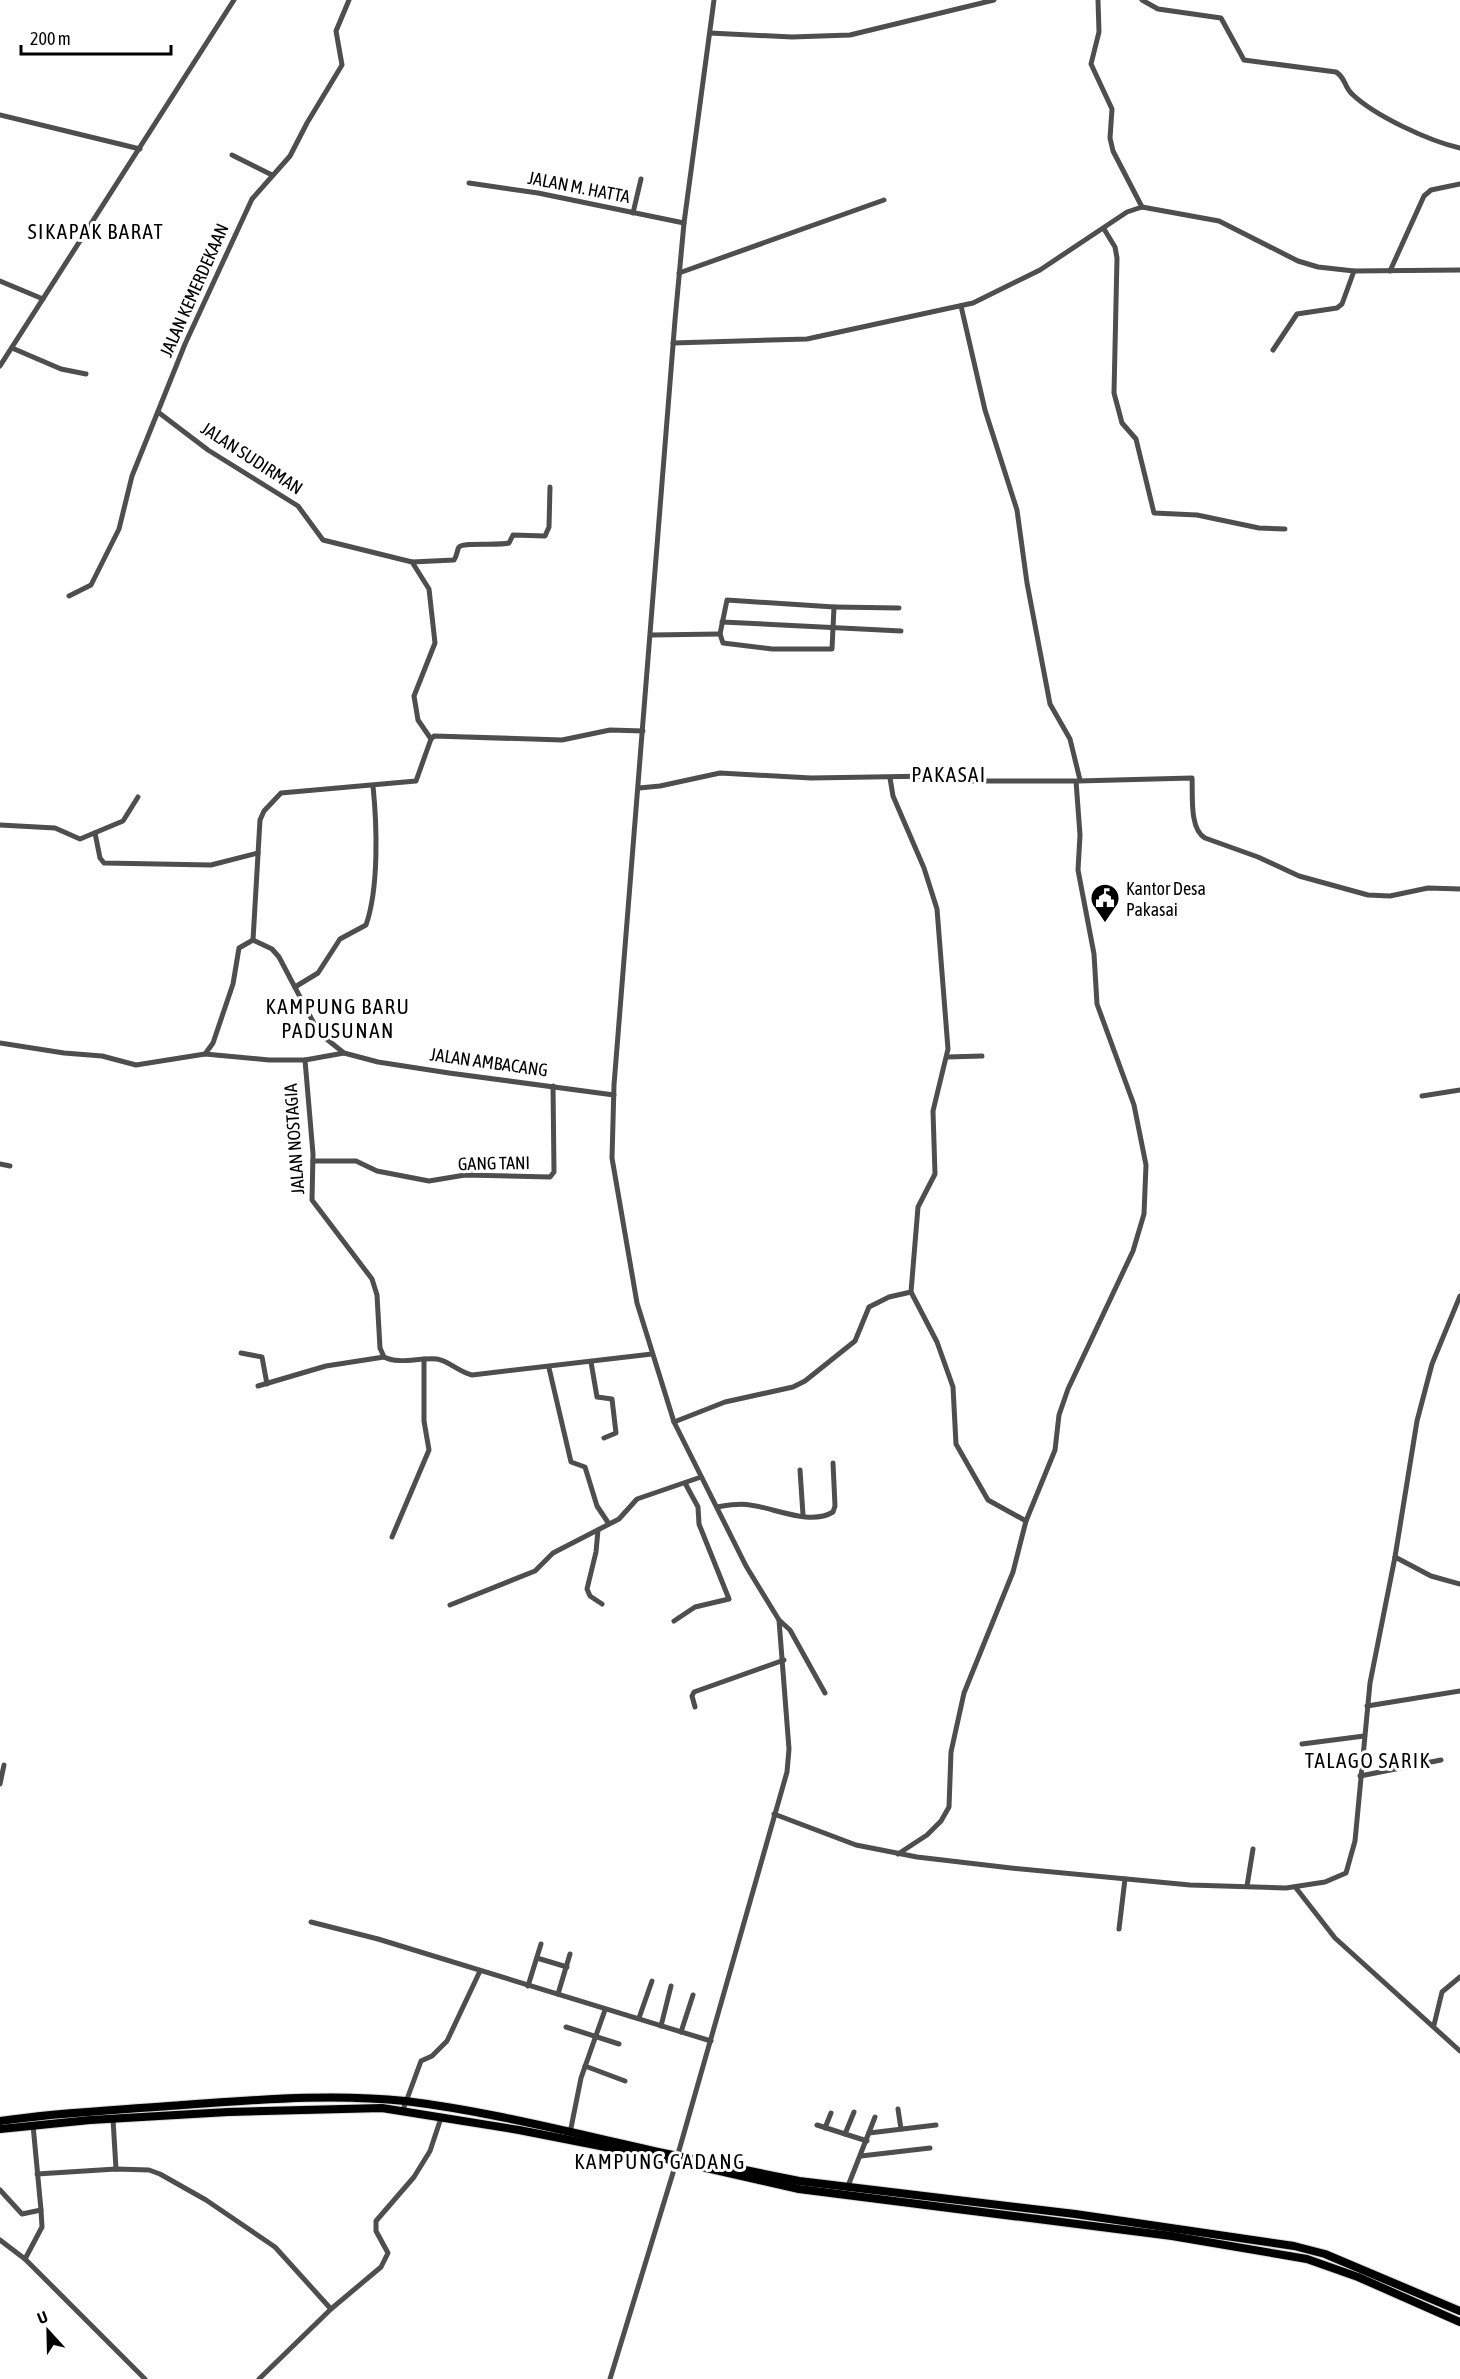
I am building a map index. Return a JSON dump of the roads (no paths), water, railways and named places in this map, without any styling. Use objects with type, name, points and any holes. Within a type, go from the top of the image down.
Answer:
[{"type":"highway","points":[[0,2121],[42,2115],[330,2097],[406,2102],[570,2133],[760,2181],[1172,2236],[1319,2262],[1460,2322]]},
{"type":"highway","points":[[228,2112],[229,2102]]},
{"type":"highway","points":[[0,2129],[113,2119],[355,2107],[403,2110],[677,2159]]},
{"type":"highway","points":[[826,2188],[848,2186],[1075,2214],[1294,2246],[1324,2254],[1460,2311]]},
{"type":"highway","points":[[1074,2224],[1075,2214]]},
{"type":"street","points":[[0,366],[234,0]]},
{"type":"street","name":"JALAN KEMERDEKAAN","points":[[69,596],[91,585],[119,529],[132,476],[196,316],[252,199],[290,156],[342,66],[336,31],[349,0]]},
{"type":"street","points":[[714,0],[684,223],[673,343],[652,635],[614,1095],[612,1158],[637,1304],[674,1422],[746,1566],[779,1620],[790,1630],[825,1693]]},
{"type":"street","points":[[710,33],[792,38],[850,35],[994,0]]},
{"type":"street","points":[[1098,0],[1099,32],[1091,64],[1112,109],[1110,138],[1113,151],[1142,207]]},
{"type":"street","points":[[1142,0],[1158,9],[1221,18],[1240,55],[1247,62],[1336,72],[1343,77],[1352,94],[1377,110],[1423,136],[1460,148]]},
{"type":"street","points":[[0,115],[140,148]]},
{"type":"street","points":[[232,156],[272,175]]},
{"type":"street","points":[[633,213],[641,180]]},
{"type":"street","name":"JALAN M. HATTA","points":[[469,183],[538,193],[684,223]]},
{"type":"street","points":[[1390,271],[1424,196],[1431,190],[1460,184]]},
{"type":"street","points":[[680,273],[884,200]]},
{"type":"street","points":[[673,343],[807,339],[961,306],[985,298],[1040,270],[1127,212],[1142,207],[1219,221],[1309,265],[1354,271],[1460,270]]},
{"type":"street","points":[[1104,229],[1115,248],[1117,258],[1114,393],[1122,423],[1136,439],[1154,513],[1197,515],[1258,528],[1285,529]]},
{"type":"street","points":[[1272,350],[1298,314],[1337,308],[1342,304],[1354,271]]},
{"type":"street","points":[[0,281],[43,299]]},
{"type":"street","points":[[898,1854],[927,1835],[941,1821],[949,1807],[951,1752],[958,1711],[1013,1572],[1026,1521],[1055,1450],[1059,1414],[1068,1389],[1133,1251],[1144,1214],[1146,1165],[1134,1105],[1097,1004],[1094,954],[1078,870],[1080,835],[1078,781],[1070,739],[1050,704],[1027,583],[1017,510],[985,410],[961,306]]},
{"type":"street","points":[[12,348],[61,369],[86,374]]},
{"type":"street","name":"JALAN SUDIRMAN","points":[[158,412],[208,450],[298,506],[323,540],[412,562],[454,560],[458,548],[464,544],[496,546],[509,543],[513,535],[545,536],[549,527],[550,488]]},
{"type":"street","points":[[412,562],[429,589],[435,643],[414,696],[418,720],[431,739]]},
{"type":"street","points":[[834,607],[832,649],[772,649],[723,643],[720,634],[727,600],[834,607],[899,608]]},
{"type":"street","points":[[722,622],[901,631]]},
{"type":"street","points":[[652,635],[720,634]]},
{"type":"street","points":[[205,1054],[213,1043],[233,984],[239,948],[241,944],[253,940],[261,815],[281,793],[409,783],[419,779],[431,739],[434,736],[562,740],[610,730],[643,730]]},
{"type":"street","points":[[639,788],[660,786],[720,773],[811,778],[933,776],[968,781],[1192,778],[1195,827],[1205,838],[1258,857],[1299,876],[1368,895],[1398,895],[1428,888],[1460,889]]},
{"type":"street","points":[[890,778],[893,795],[924,868],[938,909],[947,1057],[933,1111],[935,1174],[918,1208],[911,1292],[938,1342],[953,1387],[956,1444],[988,1500],[1026,1521]]},
{"type":"street","points":[[295,987],[318,973],[340,939],[366,925],[376,840],[373,786]]},
{"type":"street","points":[[0,825],[58,829],[80,839],[123,821],[138,797]]},
{"type":"street","points":[[95,833],[102,862],[114,865],[211,865],[258,853]]},
{"type":"street","name":"JALAN AMBACANG","points":[[253,940],[275,952],[319,1033],[344,1053],[378,1062],[614,1095]]},
{"type":"street","points":[[0,1042],[64,1053],[102,1056],[136,1065],[205,1054],[269,1060],[305,1060]]},
{"type":"street","name":"JALAN NOSTAGIA","points":[[344,1053],[305,1060],[313,1161],[312,1200],[324,1219],[366,1271],[375,1289],[380,1348],[384,1357]]},
{"type":"street","points":[[947,1057],[982,1056]]},
{"type":"street","name":"GANG TANI","points":[[313,1161],[356,1161],[377,1171],[429,1182],[465,1175],[550,1177],[554,1172],[553,1086]]},
{"type":"street","points":[[1422,1096],[1460,1090]]},
{"type":"street","points":[[0,1164],[10,1166]]},
{"type":"street","points":[[674,1422],[714,1405],[794,1387],[805,1382],[855,1341],[869,1307],[889,1297],[911,1292]]},
{"type":"street","points":[[774,1814],[844,1842],[898,1854],[1125,1879],[1296,1888],[1325,1882],[1348,1871],[1355,1840],[1367,1706],[1418,1421],[1432,1364],[1460,1296]]},
{"type":"street","points":[[241,1353],[262,1357],[267,1384]]},
{"type":"street","points":[[258,1386],[326,1366],[384,1357],[405,1360],[441,1360],[455,1370],[472,1375],[549,1368],[652,1353]]},
{"type":"street","points":[[392,1537],[429,1450],[424,1421],[424,1359]]},
{"type":"street","points":[[591,1362],[597,1397],[612,1399],[616,1433],[604,1438]]},
{"type":"street","points":[[549,1368],[571,1462],[585,1467],[597,1506],[609,1524]]},
{"type":"street","points":[[717,1507],[748,1504],[802,1515],[824,1516],[834,1512],[833,1463]]},
{"type":"street","points":[[800,1470],[802,1515]]},
{"type":"street","points":[[450,1605],[535,1570],[553,1553],[619,1519],[637,1499],[701,1477]]},
{"type":"street","points":[[674,1621],[695,1607],[729,1599],[699,1524],[698,1507],[685,1483]]},
{"type":"street","points":[[598,1530],[596,1552],[587,1589],[602,1604]]},
{"type":"street","points":[[1395,1557],[1431,1576],[1460,1584]]},
{"type":"street","points":[[610,2379],[677,2159],[788,1766],[784,1660],[779,1620]]},
{"type":"street","points":[[695,1707],[692,1696],[694,1692],[784,1660]]},
{"type":"street","points":[[1367,1706],[1460,1691]]},
{"type":"street","points":[[1302,1744],[1364,1736]]},
{"type":"street","points":[[1360,1776],[1441,1761]]},
{"type":"street","points":[[0,1784],[4,1765]]},
{"type":"street","points":[[1247,1886],[1253,1849]]},
{"type":"street","points":[[1119,1929],[1125,1879]]},
{"type":"street","points":[[1296,1888],[1335,1938],[1434,2025],[1460,2051]]},
{"type":"street","points":[[311,1922],[378,1939],[711,2041]]},
{"type":"street","points":[[528,1986],[541,1944]]},
{"type":"street","points":[[558,1994],[570,1954]]},
{"type":"street","points":[[537,1958],[567,1967]]},
{"type":"street","points":[[403,2110],[421,2061],[432,2056],[447,2041],[480,1971]]},
{"type":"street","points":[[1434,2025],[1442,1992],[1460,1977]]},
{"type":"street","points":[[639,2018],[652,1981]]},
{"type":"street","points":[[661,2026],[671,1986]]},
{"type":"street","points":[[681,2032],[693,1995]]},
{"type":"street","points":[[570,2133],[585,2066],[605,2010]]},
{"type":"street","points":[[566,2027],[619,2044]]},
{"type":"street","points":[[585,2066],[625,2081]]},
{"type":"street","points":[[898,2109],[901,2129]]},
{"type":"street","points":[[845,2134],[854,2112]]},
{"type":"street","points":[[825,2128],[831,2113]]},
{"type":"street","points":[[848,2186],[875,2116]]},
{"type":"street","points":[[259,2379],[331,2309],[374,2273],[386,2259],[387,2249],[376,2231],[376,2221],[414,2177],[430,2151],[441,2118]]},
{"type":"street","points":[[113,2119],[116,2169]]},
{"type":"street","points":[[25,2259],[42,2227],[33,2125]]},
{"type":"street","points":[[817,2125],[867,2140]]},
{"type":"street","points":[[869,2133],[936,2125]]},
{"type":"street","points":[[861,2156],[930,2148]]},
{"type":"street","points":[[37,2174],[116,2169],[153,2171],[206,2200],[282,2253],[331,2309]]},
{"type":"street","points":[[0,2190],[22,2214],[42,2211]]},
{"type":"street","points":[[0,2240],[25,2259],[145,2379]]},
{"type":"place","name":"Kantor Desa Pakasai","points":[[1105,924]]},
{"type":"district","name":"SIKAPAK BARAT","points":[[96,231]]},
{"type":"district","name":"PAKASAI","points":[[949,774]]},
{"type":"district","name":"KAMPUNG BARU PADUSUNAN","points":[[338,1018]]},
{"type":"district","name":"TALAGO SARIK","points":[[1368,1760]]},
{"type":"district","name":"KAMPUNG GADANG","points":[[660,2161]]}]
